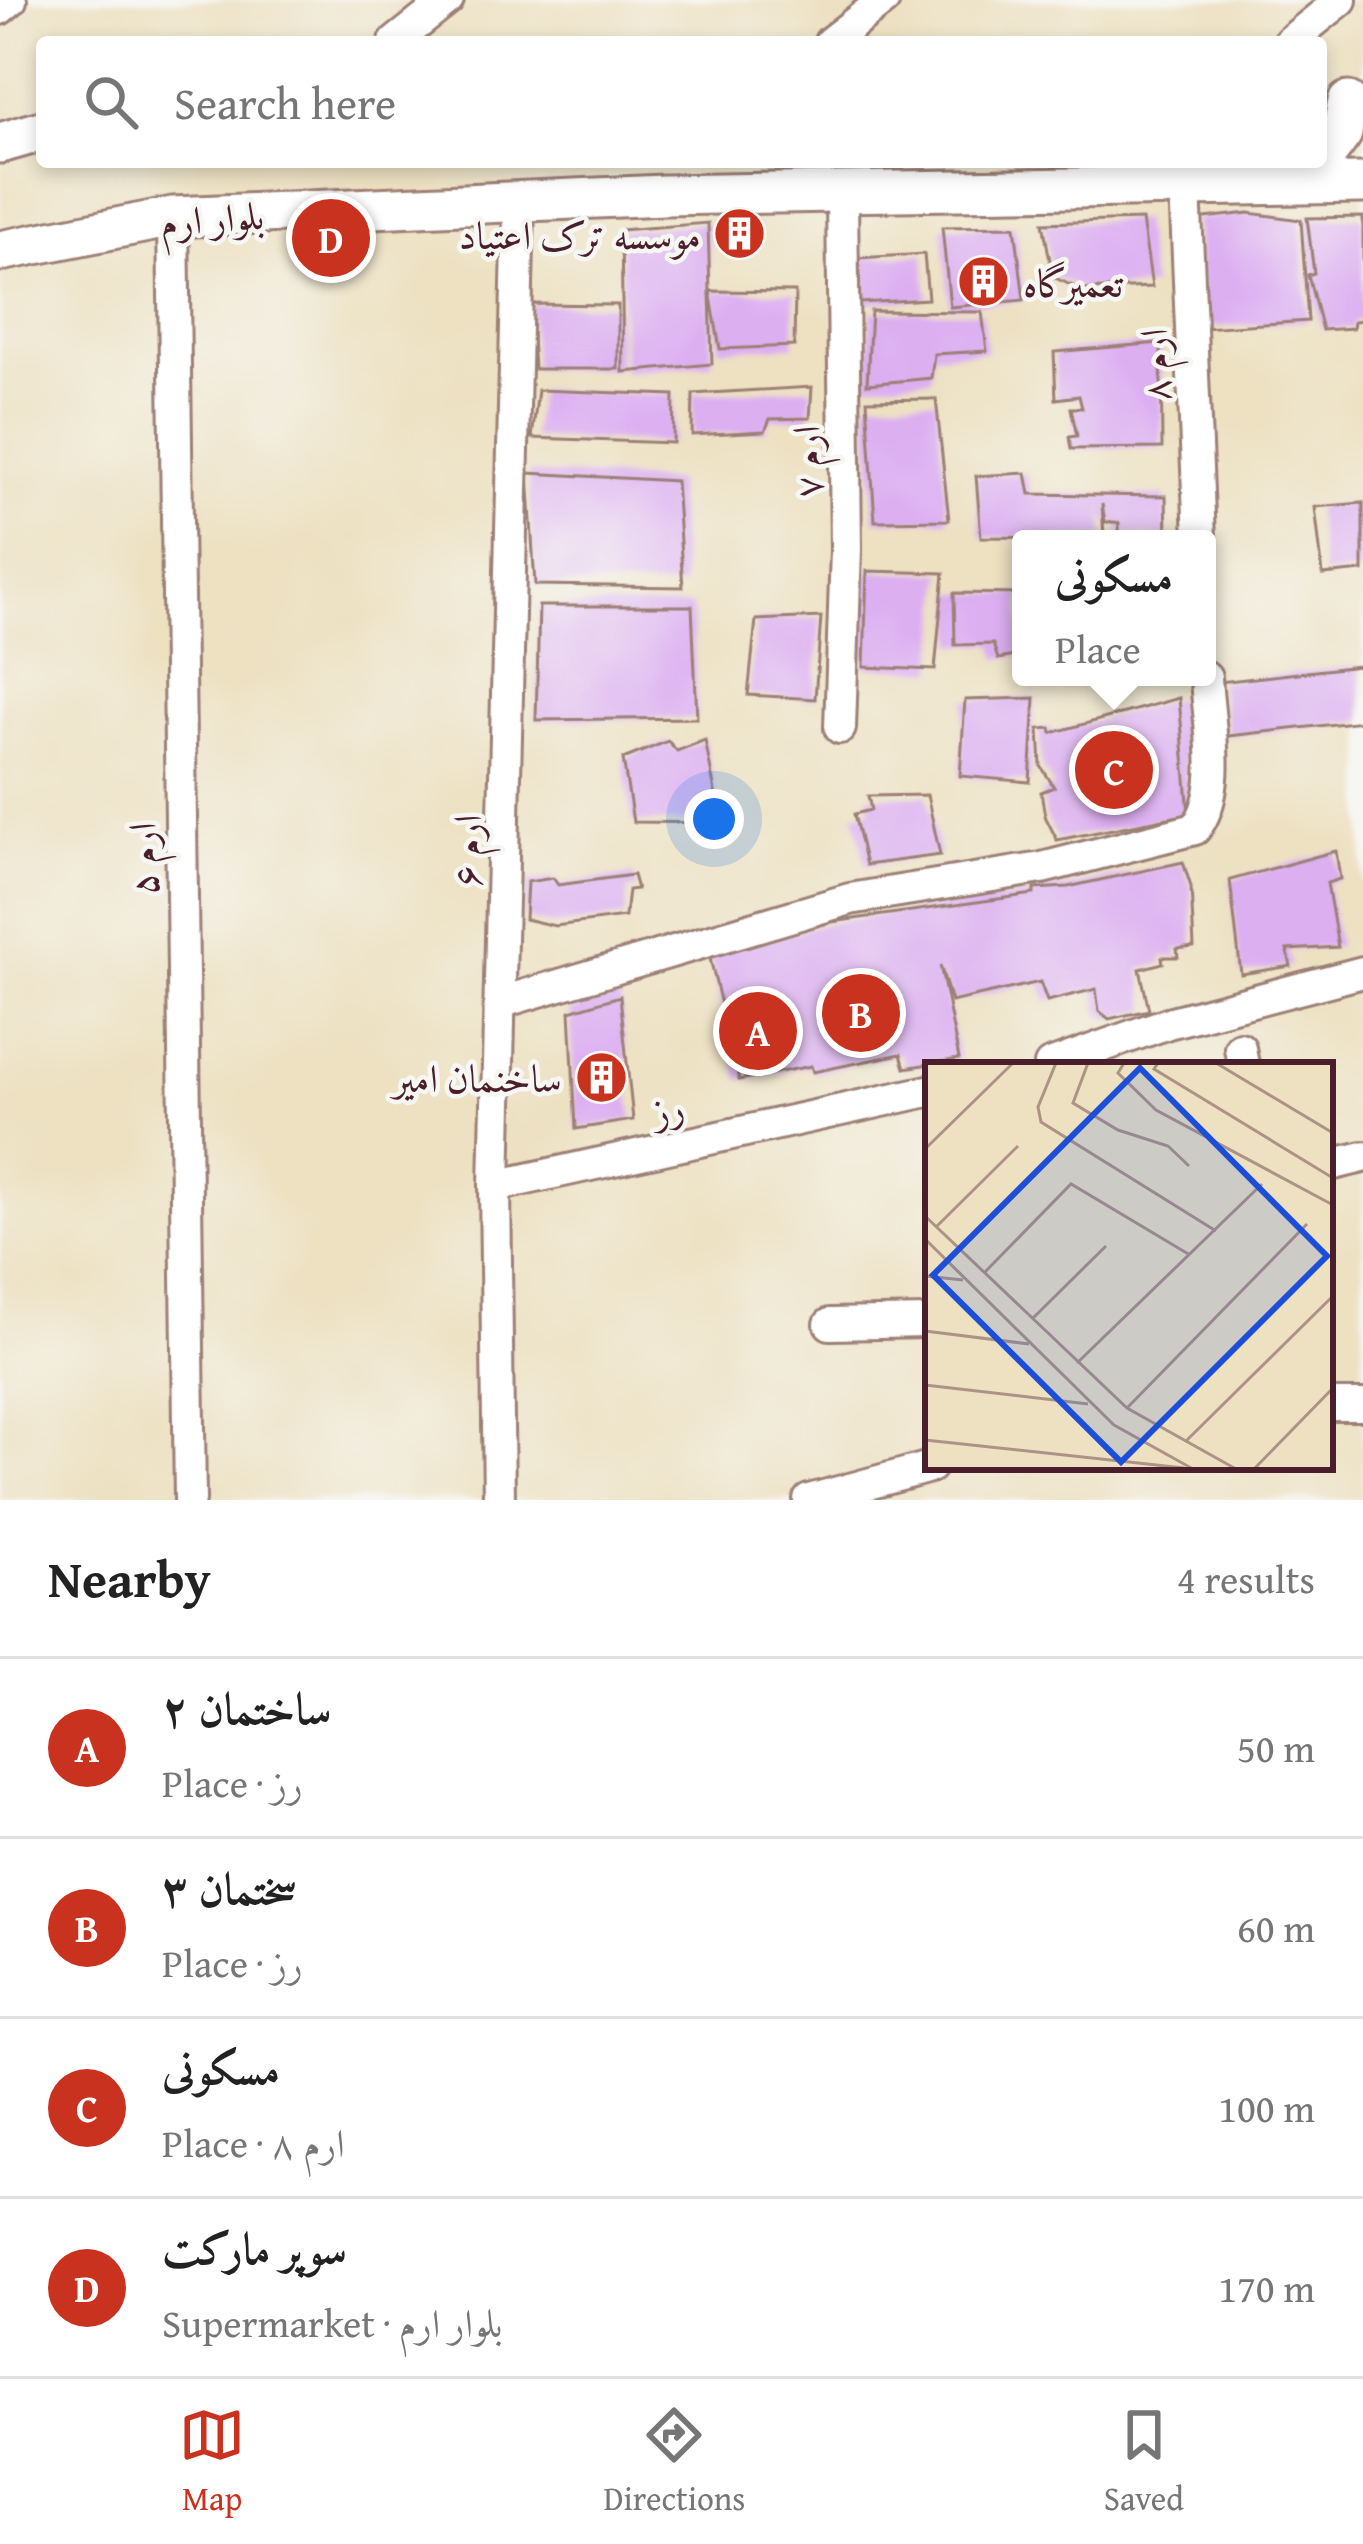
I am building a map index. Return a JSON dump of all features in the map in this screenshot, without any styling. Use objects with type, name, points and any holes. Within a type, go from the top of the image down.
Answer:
[{"type":"main road","points":[[1327,151],[1342,133],[1344,102]]},
{"type":"main road","points":[[0,142],[36,133]]},
{"type":"main road","name":"بلوار ارم","points":[[0,251],[172,217],[664,195],[842,196],[1185,187],[1312,169],[1363,183]]},
{"type":"street","points":[[0,9],[10,0]]},
{"type":"street","points":[[403,36],[448,0]]},
{"type":"street","points":[[838,36],[884,0]]},
{"type":"street","points":[[1297,36],[1342,0]]},
{"type":"street","name":"ارم ۸","points":[[1185,187],[1200,530]]},
{"type":"street","name":"ارم ۷","points":[[840,728],[846,549],[842,196]]},
{"type":"street","name":"ارم ۶","points":[[499,1500],[495,1186],[519,203]]},
{"type":"street","name":"ارم ۵","points":[[172,217],[190,1500]]},
{"type":"street","points":[[502,1002],[850,899],[1042,868],[1195,829],[1207,814],[1211,783],[1206,686]]},
{"type":"street","points":[[1058,1062],[1168,1023],[1363,972]]},
{"type":"street","name":"رز","points":[[495,1186],[925,1091]]},
{"type":"street","points":[[1333,1164],[1363,1157]]},
{"type":"street","points":[[830,1324],[925,1322]]},
{"type":"street","points":[[808,1500],[925,1468]]},
{"type":"building","points":[[1249,213],[1301,220],[1308,321],[1203,328],[1195,219]]},
{"type":"building","points":[[1363,217],[1363,320],[1354,321],[1353,328],[1322,330],[1308,275],[1314,273],[1307,218]]},
{"type":"building","name":"موسسه ترک اعتیاد","points":[[725,220],[757,222],[756,247],[724,246]]},
{"type":"building","points":[[1142,220],[1152,287],[1082,290],[1053,277],[1043,223]]},
{"type":"building","points":[[708,223],[712,364],[623,372],[621,230]]},
{"type":"building","points":[[320,224],[339,226],[341,251],[325,253]]},
{"type":"building","name":"تعمیرگاه","points":[[1015,226],[1024,300],[950,307],[942,227]]},
{"type":"building","points":[[924,254],[928,299],[860,303],[858,258]]},
{"type":"building","points":[[710,291],[795,292],[794,346],[720,349]]},
{"type":"building","points":[[530,304],[618,305],[618,369],[534,369]]},
{"type":"building","points":[[871,311],[982,312],[987,351],[934,354],[931,378],[867,384]]},
{"type":"building","points":[[1161,343],[1162,448],[1071,449],[1069,437],[1077,436],[1071,408],[1082,408],[1079,396],[1056,399],[1054,352]]},
{"type":"building","points":[[812,387],[810,418],[770,419],[765,431],[692,435],[693,394]]},
{"type":"building","points":[[538,390],[674,395],[673,443],[532,438]]},
{"type":"building","points":[[936,399],[949,520],[875,521],[867,400]]},
{"type":"building","points":[[528,473],[676,481],[683,587],[535,585]]},
{"type":"building","points":[[1026,473],[1030,494],[1166,496],[1167,530],[1119,530],[1119,523],[1105,522],[1102,504],[1104,530],[1012,530],[1012,537],[981,537],[976,476]]},
{"type":"building","points":[[1363,503],[1363,571],[1323,575],[1315,507]]},
{"type":"building","points":[[867,571],[944,573],[935,670],[864,667]]},
{"type":"building","points":[[954,593],[1012,594],[1012,657],[998,659],[993,644],[955,645]]},
{"type":"building","points":[[539,606],[692,606],[697,718],[536,720]]},
{"type":"building","points":[[821,617],[815,699],[748,695],[756,620]]},
{"type":"building","points":[[1359,666],[1363,721],[1228,736],[1219,682]]},
{"type":"building","points":[[1035,698],[1030,782],[960,776],[965,700]]},
{"type":"building","points":[[1179,698],[1189,814],[1057,840],[1045,816],[1041,792],[1054,787],[1041,766],[1039,729],[1051,728],[1052,733]]},
{"type":"building","points":[[705,740],[721,823],[633,822],[623,759],[668,741],[677,751]]},
{"type":"building","points":[[927,795],[940,855],[866,865],[854,814],[871,810],[868,796]]},
{"type":"building","points":[[1336,851],[1340,879],[1327,883],[1338,947],[1287,950],[1291,966],[1241,974],[1230,880]]},
{"type":"building","points":[[1183,862],[1191,887],[1194,947],[1177,949],[1178,957],[1162,957],[1163,963],[1140,969],[1149,1010],[1109,1019],[1099,1011],[1096,989],[1047,1001],[1040,982],[951,1002],[940,965],[959,1059],[905,1068],[901,1054],[813,1072],[811,1066],[739,1080],[709,954],[832,922],[1068,887]]},
{"type":"building","points":[[633,875],[637,889],[628,890],[625,917],[555,926],[525,919],[527,882],[553,878],[558,885]]},
{"type":"building","name":"ساخنمان امیر","points":[[620,996],[633,1120],[576,1129],[570,1011]]},
{"type":"place","name":"موسسه ترک اعتیاد","points":[[740,234]]},
{"type":"place","name":"سوپر مارکت","points":[[331,238]]},
{"type":"place","name":"تعمیرگاه","points":[[984,282]]},
{"type":"place","name":"مسکونی","points":[[1114,770]]},
{"type":"place","name":"سختمان ۳","points":[[861,1013]]},
{"type":"place","name":"ساختمان ۲","points":[[758,1031]]},
{"type":"place","name":"ساخنمان امیر","points":[[601,1077]]}]
